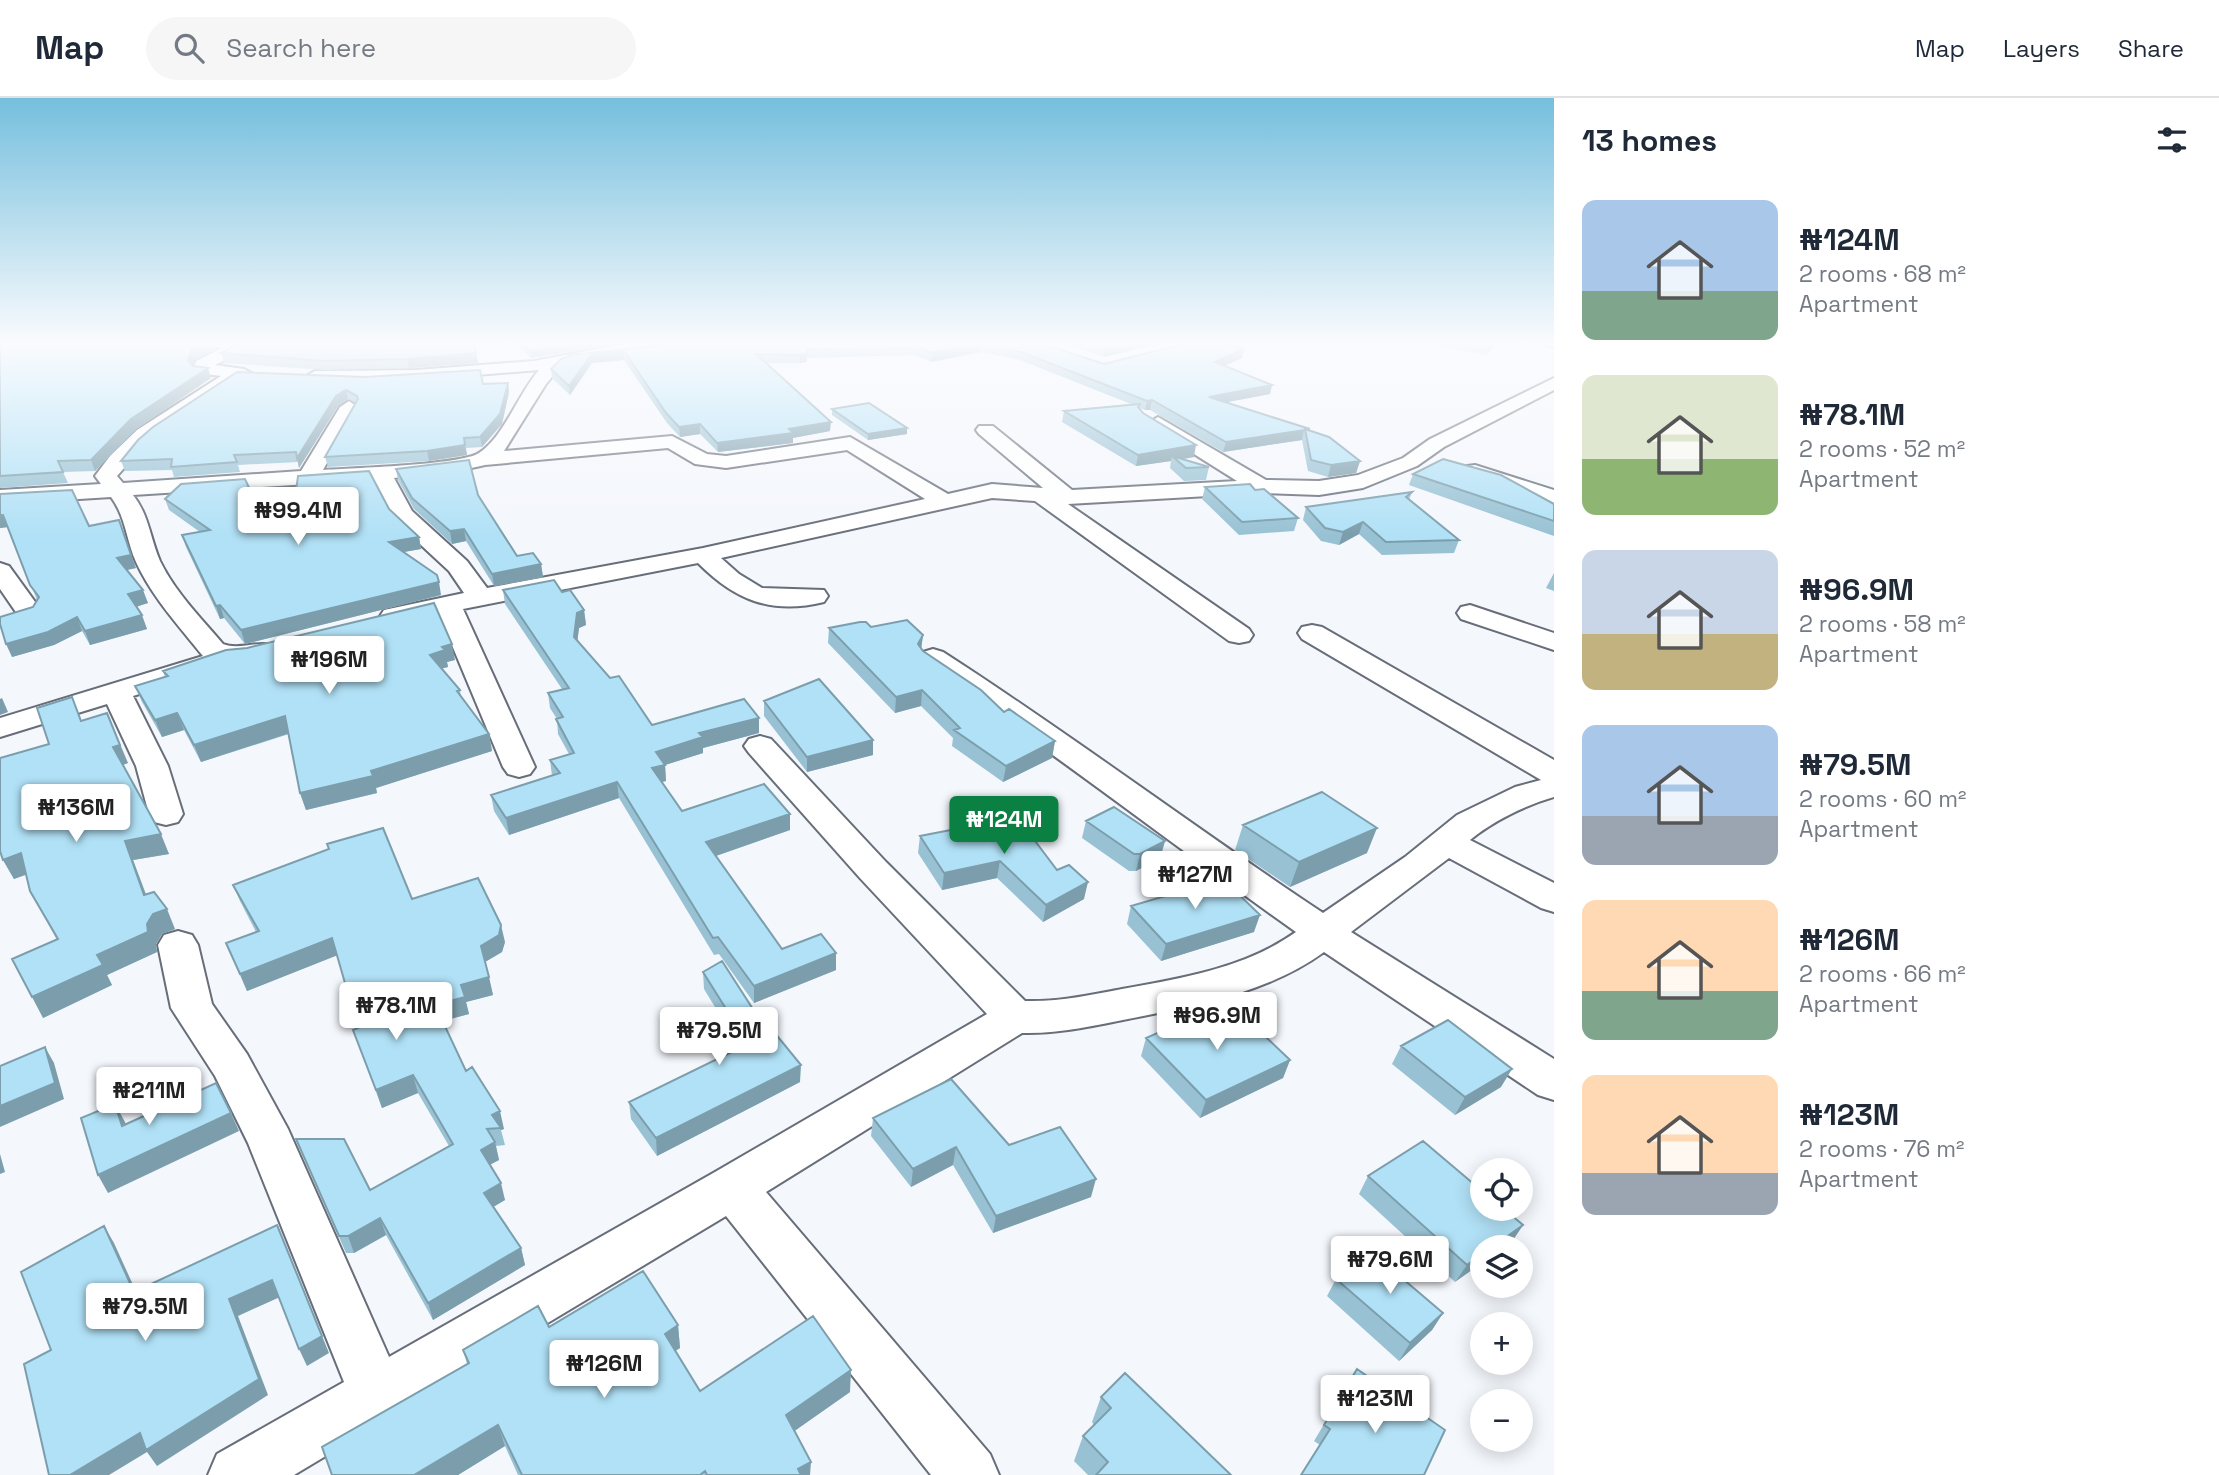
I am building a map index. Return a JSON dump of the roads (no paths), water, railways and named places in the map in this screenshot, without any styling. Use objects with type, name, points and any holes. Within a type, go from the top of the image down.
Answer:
[{"type":"street","points":[[183,406],[136,441],[114,462],[106,476],[133,510],[147,559],[162,588],[213,650],[228,656]]},
{"type":"street","points":[[485,459],[499,446],[523,406]]},
{"type":"street","points":[[365,623],[448,604],[703,555],[992,491],[1067,497],[1261,486],[1319,488],[1363,481],[1419,456],[1437,443],[1509,406]]},
{"type":"street","points":[[310,476],[349,407]]},
{"type":"street","points":[[1149,418],[1261,486]]},
{"type":"street","points":[[986,430],[1067,497]]},
{"type":"street","points":[[0,497],[380,472],[458,465],[485,459],[672,442],[702,460],[726,462],[850,443],[945,501]]},
{"type":"street","points":[[1419,456],[1554,497]]},
{"type":"street","points":[[380,472],[402,515],[457,566],[481,598]]},
{"type":"street","points":[[1041,495],[1239,635]]},
{"type":"street","points":[[703,555],[726,578],[745,591],[766,598],[816,596]]},
{"type":"street","points":[[0,571],[29,612]]},
{"type":"street","points":[[448,604],[467,653],[519,767]]},
{"type":"street","points":[[1470,614],[1554,642]]},
{"type":"street","points":[[1312,633],[1371,671],[1492,736],[1554,774]]},
{"type":"street","points":[[0,727],[228,656],[251,654],[287,643]]},
{"type":"street","points":[[933,658],[1032,723],[1181,834],[1323,932],[1554,1082]]},
{"type":"street","points":[[116,693],[152,766],[166,814]]},
{"type":"street","points":[[760,746],[873,870],[1015,1017]]},
{"type":"street","points":[[270,1467],[376,1394],[733,1187],[1015,1017],[1054,1018],[1201,990],[1286,959],[1418,865],[1469,823],[1527,794],[1554,787]]},
{"type":"street","points":[[1446,842],[1554,900]]},
{"type":"street","points":[[178,944],[192,1007],[232,1066],[271,1143],[376,1394]]},
{"type":"street","points":[[733,1187],[969,1475]]}]
